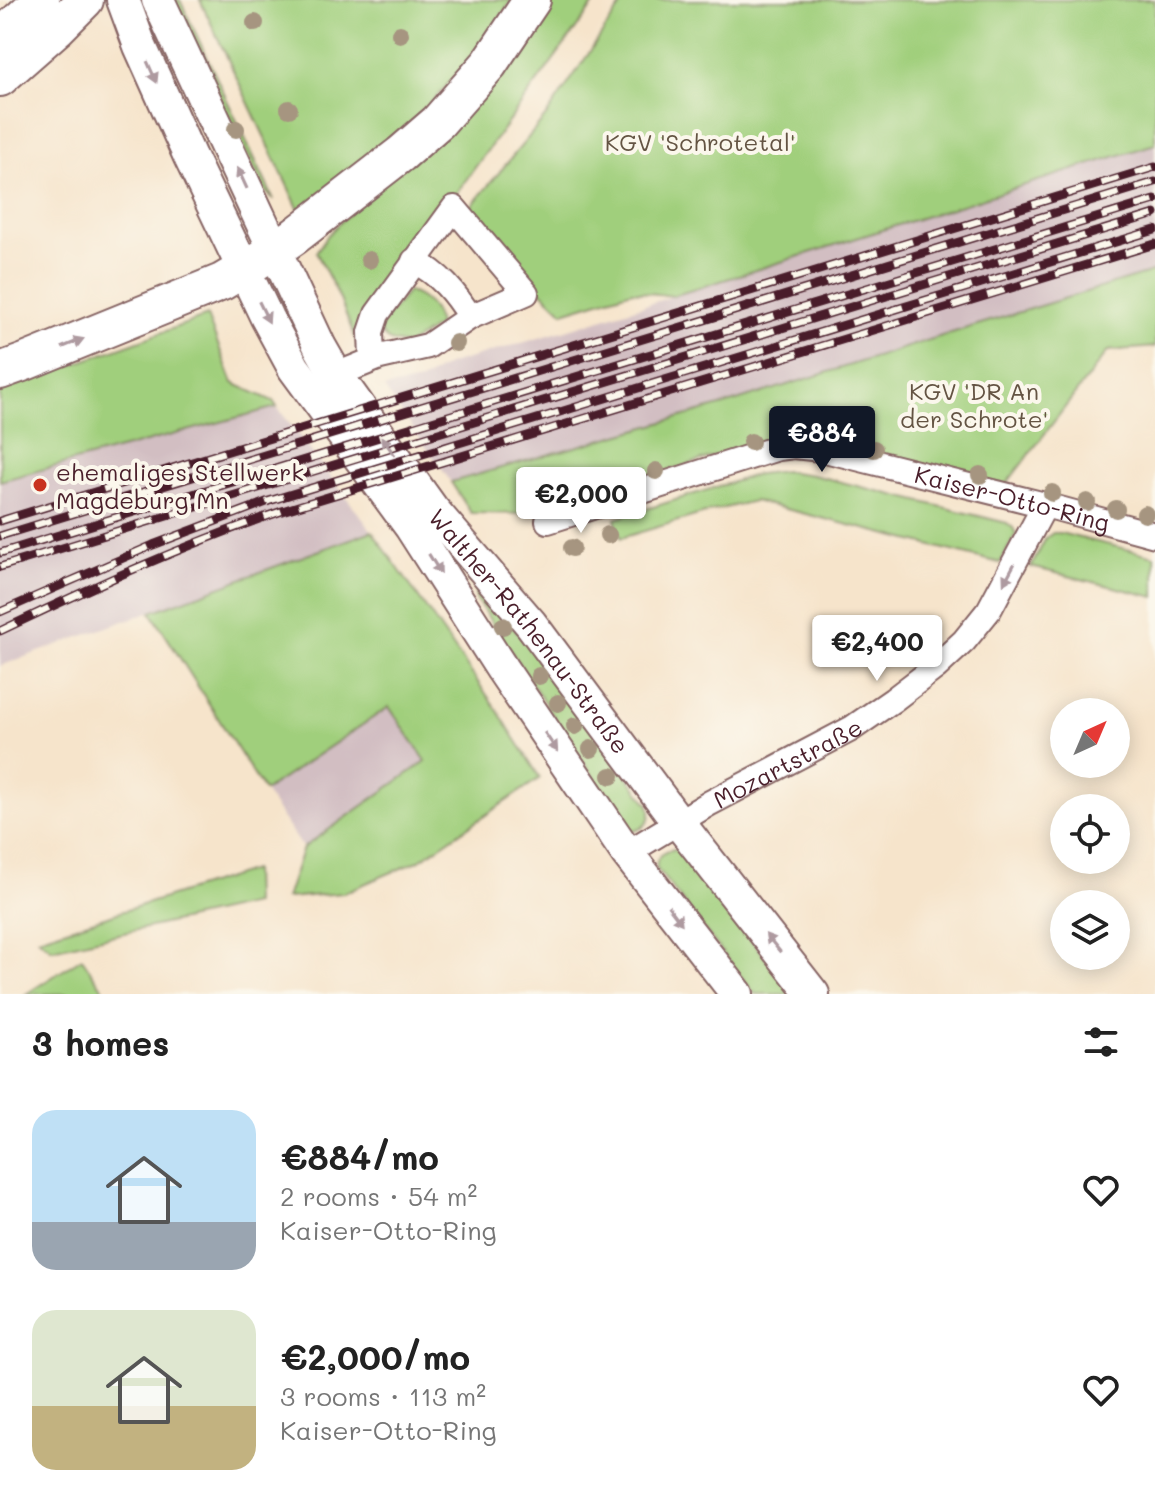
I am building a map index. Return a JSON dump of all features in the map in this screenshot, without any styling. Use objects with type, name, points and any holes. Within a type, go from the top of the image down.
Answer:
[{"type":"highway","points":[[0,38],[85,0]]},
{"type":"highway","points":[[0,371],[204,290],[275,249],[373,176],[438,122],[489,64],[532,0]]},
{"type":"highway","points":[[0,78],[49,14]]},
{"type":"main road","name":"Walther-Rathenau-Straße","points":[[123,0],[140,46],[294,368],[407,520],[502,669],[627,853],[737,994]]},
{"type":"main road","name":"Walther-Rathenau-Straße","points":[[158,0],[320,347],[336,375],[433,510],[531,624],[679,823],[813,994]]},
{"type":"street","points":[[336,375],[372,359],[428,346],[470,317],[526,293],[454,208],[377,314],[370,335],[372,359]]},
{"type":"street","points":[[414,261],[443,280],[470,317]]},
{"type":"street","name":"Kaiser-Otto-Ring","points":[[548,521],[778,448],[794,446],[821,449],[1155,535]]},
{"type":"street","name":"Mozartstraße","points":[[627,853],[710,803],[851,729],[936,667],[964,641],[989,610],[1045,505]]},
{"type":"shaded area","points":[[1155,144],[1155,271],[724,405],[451,482],[384,388],[421,381],[447,365]]},
{"type":"shaded area","points":[[277,407],[372,531],[0,666],[0,481]]},
{"type":"shaded area","points":[[389,707],[426,762],[303,848],[264,791]]},
{"type":"green space","points":[[172,0],[180,0],[274,200],[265,191]]},
{"type":"green space","points":[[200,0],[512,0],[476,53],[418,118],[306,206],[298,208]]},
{"type":"green space","points":[[553,0],[597,0],[422,236],[374,307],[357,343],[339,297],[316,252],[340,222],[499,78],[519,54]]},
{"type":"green space","name":"KGV 'Schrotetal'","points":[[625,0],[1155,0],[1155,144],[673,296],[632,291],[563,312],[468,210],[547,115]]},
{"type":"green space","name":"KGV 'DR An der Schrote'","points":[[1155,271],[1155,347],[1108,351],[1004,487],[805,436],[731,451],[530,514],[471,513],[451,482],[724,405]]},
{"type":"green space","points":[[408,291],[428,304],[439,325],[407,345],[387,339],[378,328]]},
{"type":"green space","points":[[207,316],[233,383],[273,401],[277,407],[0,481],[0,391]]},
{"type":"green space","points":[[785,471],[813,475],[1007,523],[1016,534],[1000,563],[754,501],[621,538],[615,519],[758,474]]},
{"type":"green space","points":[[372,531],[496,708],[540,778],[418,861],[343,893],[286,898],[303,848],[426,761],[389,707],[264,791],[151,612]]},
{"type":"green space","points":[[1053,533],[1155,556],[1155,597],[1031,567],[1046,538]]},
{"type":"green space","points":[[478,589],[502,612],[649,805],[649,818],[641,828],[632,831],[624,823],[476,599]]},
{"type":"green space","points":[[674,849],[680,851],[795,994],[755,994],[657,869],[660,856]]},
{"type":"green space","points":[[253,870],[254,904],[52,949],[38,938]]},
{"type":"green space","points":[[82,958],[106,994],[26,994]]},
{"type":"railway","points":[[0,521],[1155,167]]},
{"type":"railway","points":[[0,536],[1155,182]]},
{"type":"railway","points":[[0,553],[1155,200]]},
{"type":"railway","points":[[0,567],[1155,214]]},
{"type":"railway","points":[[0,612],[153,545],[269,501],[1155,230]]},
{"type":"railway","points":[[0,631],[139,567],[282,511],[1155,244]]},
{"type":"place","name":"ehemaliges Stellwerk Magdeburg Mn","points":[[40,485]]}]
